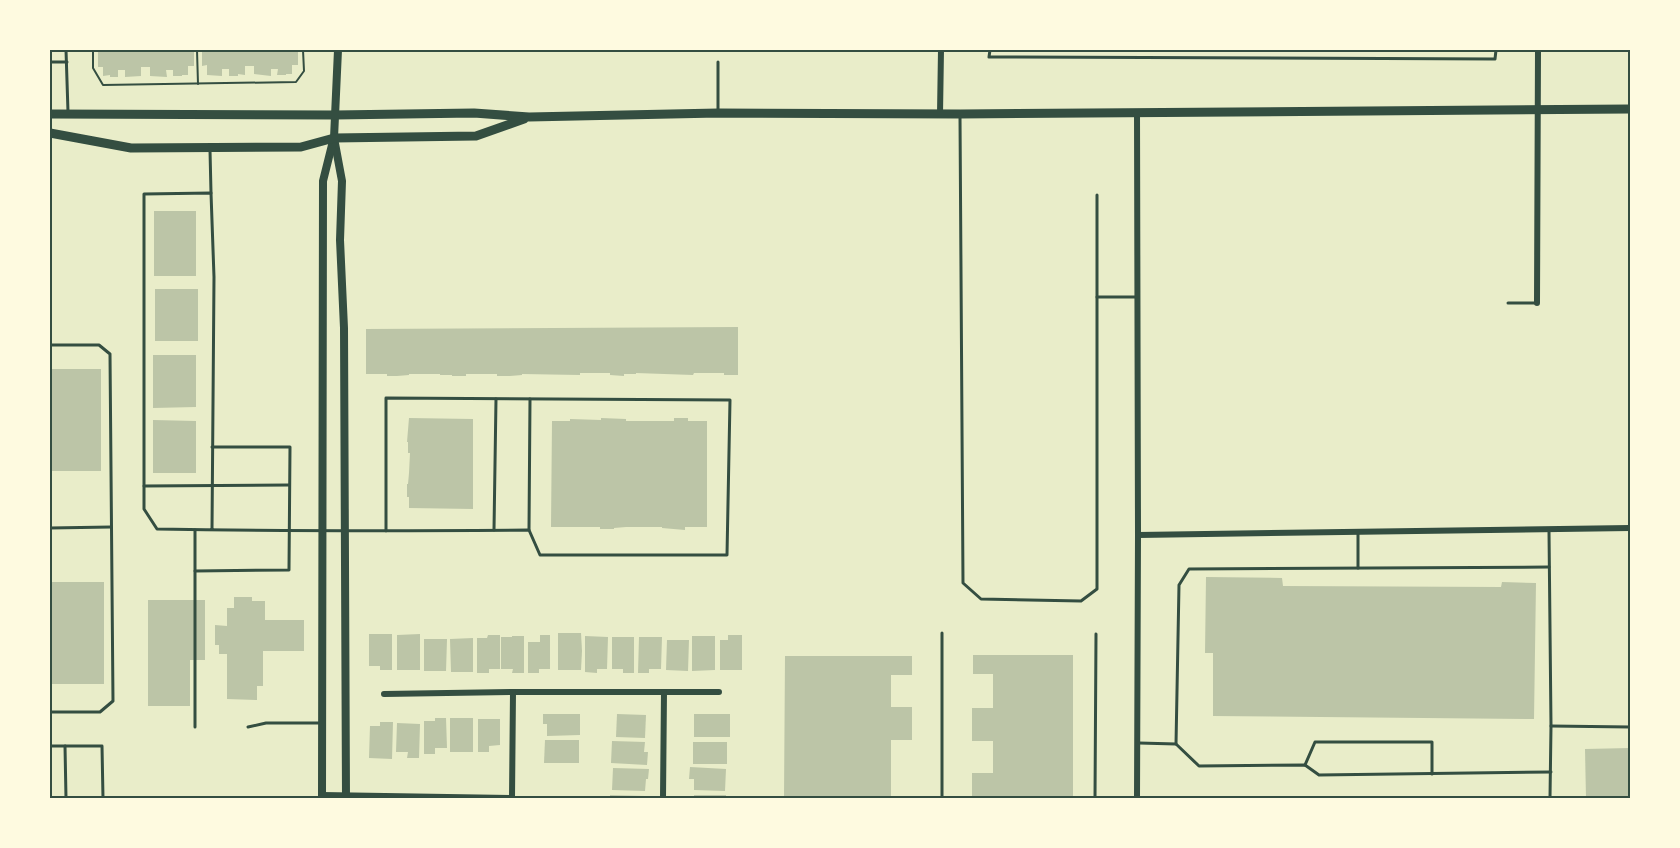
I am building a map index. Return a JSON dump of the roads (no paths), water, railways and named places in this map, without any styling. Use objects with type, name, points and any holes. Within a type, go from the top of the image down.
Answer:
[{"type":"main road","points":[[1594,109],[1630,115]]},
{"type":"main road","points":[[50,114],[474,113],[529,117],[718,113],[960,114],[1630,109]]},
{"type":"main road","points":[[50,133],[131,148],[301,147],[334,138],[476,136],[529,117]]},
{"type":"street","points":[[338,50],[334,138],[323,182],[322,797],[512,798],[513,692]]},
{"type":"street","points":[[940,114],[941,50]]},
{"type":"street","points":[[1537,303],[1538,50]]},
{"type":"street","points":[[1137,112],[1137,798]]},
{"type":"street","points":[[334,138],[342,181],[340,240],[344,328],[346,797]]},
{"type":"street","points":[[1138,535],[1630,528]]},
{"type":"street","points":[[663,798],[664,692]]},
{"type":"street","points":[[384,694],[719,692]]},
{"type":"lane","points":[[66,50],[68,114]]},
{"type":"lane","points":[[990,50],[989,57],[1484,59],[1495,59],[1496,50]]},
{"type":"lane","points":[[50,62],[67,62]]},
{"type":"lane","points":[[718,62],[718,113]]},
{"type":"lane","points":[[960,114],[963,583],[981,599],[1081,601],[1097,589],[1097,195]]},
{"type":"lane","points":[[210,147],[214,278],[212,530]]},
{"type":"lane","points":[[211,193],[144,194],[144,509],[157,529],[529,530]]},
{"type":"lane","points":[[1097,297],[1138,297]]},
{"type":"lane","points":[[1508,303],[1537,303]]},
{"type":"lane","points":[[50,345],[99,345],[110,354],[113,701],[100,712],[50,712]]},
{"type":"lane","points":[[386,531],[386,398],[730,400],[727,555],[540,555],[529,530],[530,399]]},
{"type":"lane","points":[[495,530],[496,399]]},
{"type":"lane","points":[[195,571],[289,570],[290,447],[212,447]]},
{"type":"lane","points":[[144,486],[289,485]]},
{"type":"lane","points":[[50,528],[111,527]]},
{"type":"lane","points":[[1548,529],[1550,798]]},
{"type":"lane","points":[[195,530],[195,727]]},
{"type":"lane","points":[[1358,532],[1358,568]]},
{"type":"lane","points":[[1176,744],[1179,585],[1189,569],[1549,567]]},
{"type":"lane","points":[[942,633],[942,798]]},
{"type":"lane","points":[[1095,798],[1096,634]]},
{"type":"lane","points":[[248,727],[266,723],[322,723]]},
{"type":"lane","points":[[1551,726],[1630,728]]},
{"type":"lane","points":[[1305,765],[1314,742],[1432,742],[1432,774]]},
{"type":"lane","points":[[1137,743],[1176,744],[1199,766],[1305,765],[1319,775],[1551,772]]},
{"type":"lane","points":[[50,746],[102,746],[103,798]]},
{"type":"lane","points":[[65,746],[66,798]]}]
